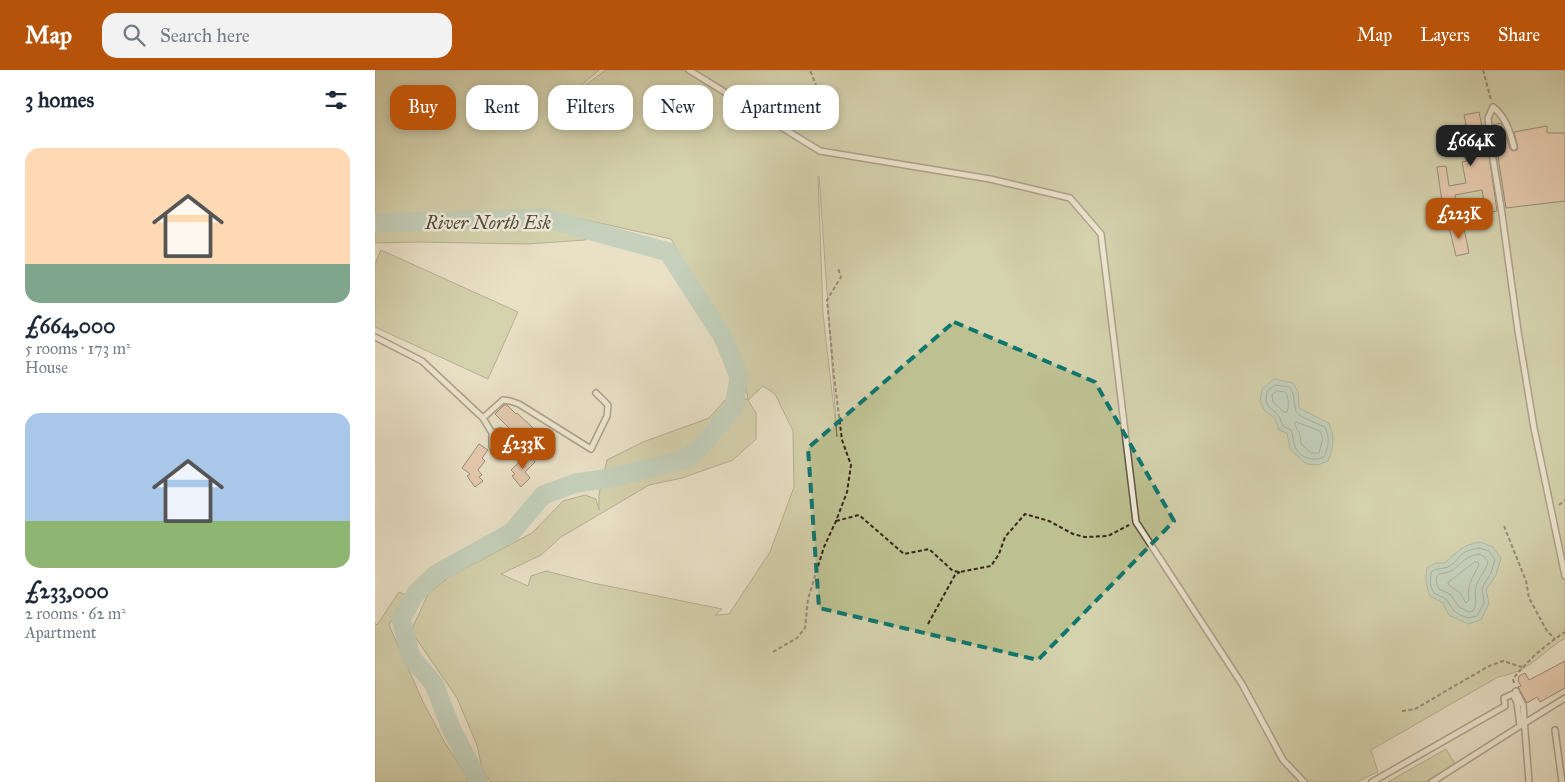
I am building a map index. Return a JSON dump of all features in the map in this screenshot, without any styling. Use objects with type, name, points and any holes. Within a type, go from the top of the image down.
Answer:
[{"type":"lane","points":[[689,70],[723,91]]},
{"type":"lane","points":[[1514,148],[1509,128],[1499,111],[1493,107],[1488,118],[1518,331],[1534,428],[1565,576]]},
{"type":"lane","points":[[786,130],[820,151],[990,179],[1070,198],[1101,234],[1136,522],[1242,684],[1283,760],[1304,782]]},
{"type":"lane","points":[[375,338],[422,361],[483,418],[492,433],[494,452],[503,452],[509,445],[508,436],[501,431],[492,433]]},
{"type":"lane","points":[[483,418],[503,400],[510,400],[591,449],[607,416],[608,405],[596,393]]},
{"type":"lane","points":[[1516,691],[1523,705],[1521,724]]},
{"type":"lane","points":[[1373,782],[1505,706],[1504,698],[1513,694],[1521,724],[1529,782]]},
{"type":"lane","points":[[1432,782],[1521,724],[1565,699]]},
{"type":"lane","points":[[1555,730],[1562,782]]},
{"type":"path","points":[[810,70],[815,85]]},
{"type":"path","points":[[1483,70],[1493,107]]},
{"type":"path","points":[[773,652],[797,638],[805,628],[807,599],[824,547],[847,492],[851,465],[842,440],[827,300],[841,277],[838,268]]},
{"type":"path","points":[[836,521],[859,516],[904,554],[929,549],[953,571],[960,572],[991,566],[999,554],[1005,537],[1025,514],[1049,521],[1073,534],[1085,537],[1107,536],[1136,522]]},
{"type":"path","points":[[1504,526],[1526,582],[1529,598],[1547,631],[1555,639]]},
{"type":"path","points":[[928,624],[955,575],[960,572]]},
{"type":"path","points":[[1516,691],[1513,679],[1522,668],[1547,644],[1565,632]]},
{"type":"path","points":[[1402,711],[1415,709],[1489,666],[1503,661],[1522,668]]},
{"type":"highlighted area","points":[[954,322],[1095,382],[1174,521],[1038,660],[819,608],[808,448]]},
{"type":"shaded area","points":[[375,70],[599,70],[581,85],[548,85],[548,130],[633,130],[633,85],[586,85],[606,70],[1565,70],[1565,638],[1527,666],[1511,674],[1498,677],[1371,750],[1378,772],[1356,782],[1315,782],[1312,780],[1308,782],[491,782],[482,769],[477,745],[457,698],[411,631],[428,594],[449,577],[532,533],[563,501],[585,495],[596,499],[599,510],[599,494],[607,460],[643,442],[709,418],[725,400],[748,399],[742,366],[727,335],[671,239],[546,211],[375,216]],"holes":[[[819,176],[837,437],[823,313]],[[763,386],[775,394],[793,431],[794,487],[770,552],[729,614],[715,615],[722,609],[593,583],[546,571],[531,576],[528,586],[501,574],[541,555],[561,537],[649,485],[682,478],[733,460],[756,439],[756,413],[748,400]]]},
{"type":"shaded area","points":[[375,227],[540,227],[591,235],[585,240],[527,244],[375,243]]},
{"type":"shaded area","points":[[381,250],[518,312],[488,379],[375,327],[375,264]]},
{"type":"shaded area","points":[[399,592],[406,595],[389,625],[423,702],[445,743],[471,782],[375,782],[375,623],[377,625]]},
{"type":"shaded area","points":[[1446,749],[1455,764],[1425,782],[1388,782]]},
{"type":"water","points":[[1274,379],[1293,383],[1298,392],[1299,408],[1329,423],[1333,442],[1328,461],[1318,465],[1306,464],[1290,449],[1287,433],[1279,430],[1275,419],[1264,410],[1260,401],[1262,389]]},
{"type":"water","points":[[1480,542],[1493,547],[1501,558],[1496,575],[1486,590],[1489,603],[1481,620],[1468,624],[1449,615],[1443,603],[1430,596],[1426,582],[1426,572],[1427,568],[1435,563],[1445,563],[1464,547]]},
{"type":"building","points":[[1479,112],[1482,127],[1485,127],[1497,211],[1486,213],[1482,190],[1455,195],[1457,207],[1443,209],[1437,167],[1446,166],[1449,186],[1466,183],[1462,162],[1467,161],[1460,126],[1466,125],[1464,115]]},
{"type":"building","points":[[1501,123],[1503,133],[1505,133],[1510,149],[1513,151],[1518,148],[1514,132],[1547,126],[1547,133],[1565,133],[1565,201],[1506,208],[1493,125]]},
{"type":"building","points":[[1463,224],[1469,253],[1456,256],[1449,227]]},
{"type":"building","points":[[504,405],[507,405],[517,413],[549,443],[537,456],[517,436],[515,438],[512,436],[508,431],[510,429],[495,414]]},
{"type":"building","points":[[479,444],[488,450],[482,458],[485,461],[478,470],[482,475],[479,477],[483,481],[475,487],[467,476],[470,474],[462,468]]},
{"type":"building","points":[[528,454],[535,462],[525,472],[530,478],[521,487],[512,476],[515,474],[511,470]]},
{"type":"building","points":[[1565,661],[1565,688],[1540,702],[1537,697],[1527,703],[1518,687],[1521,686],[1518,681],[1519,676],[1525,673],[1529,680]]},
{"type":"waterway","name":"River North Esk","points":[[375,223],[545,218],[668,252],[723,337],[739,377],[734,407],[705,442],[686,459],[611,478],[576,483],[543,495],[512,532],[436,574],[416,593],[401,619],[411,657],[434,684],[451,728],[479,782]]}]
